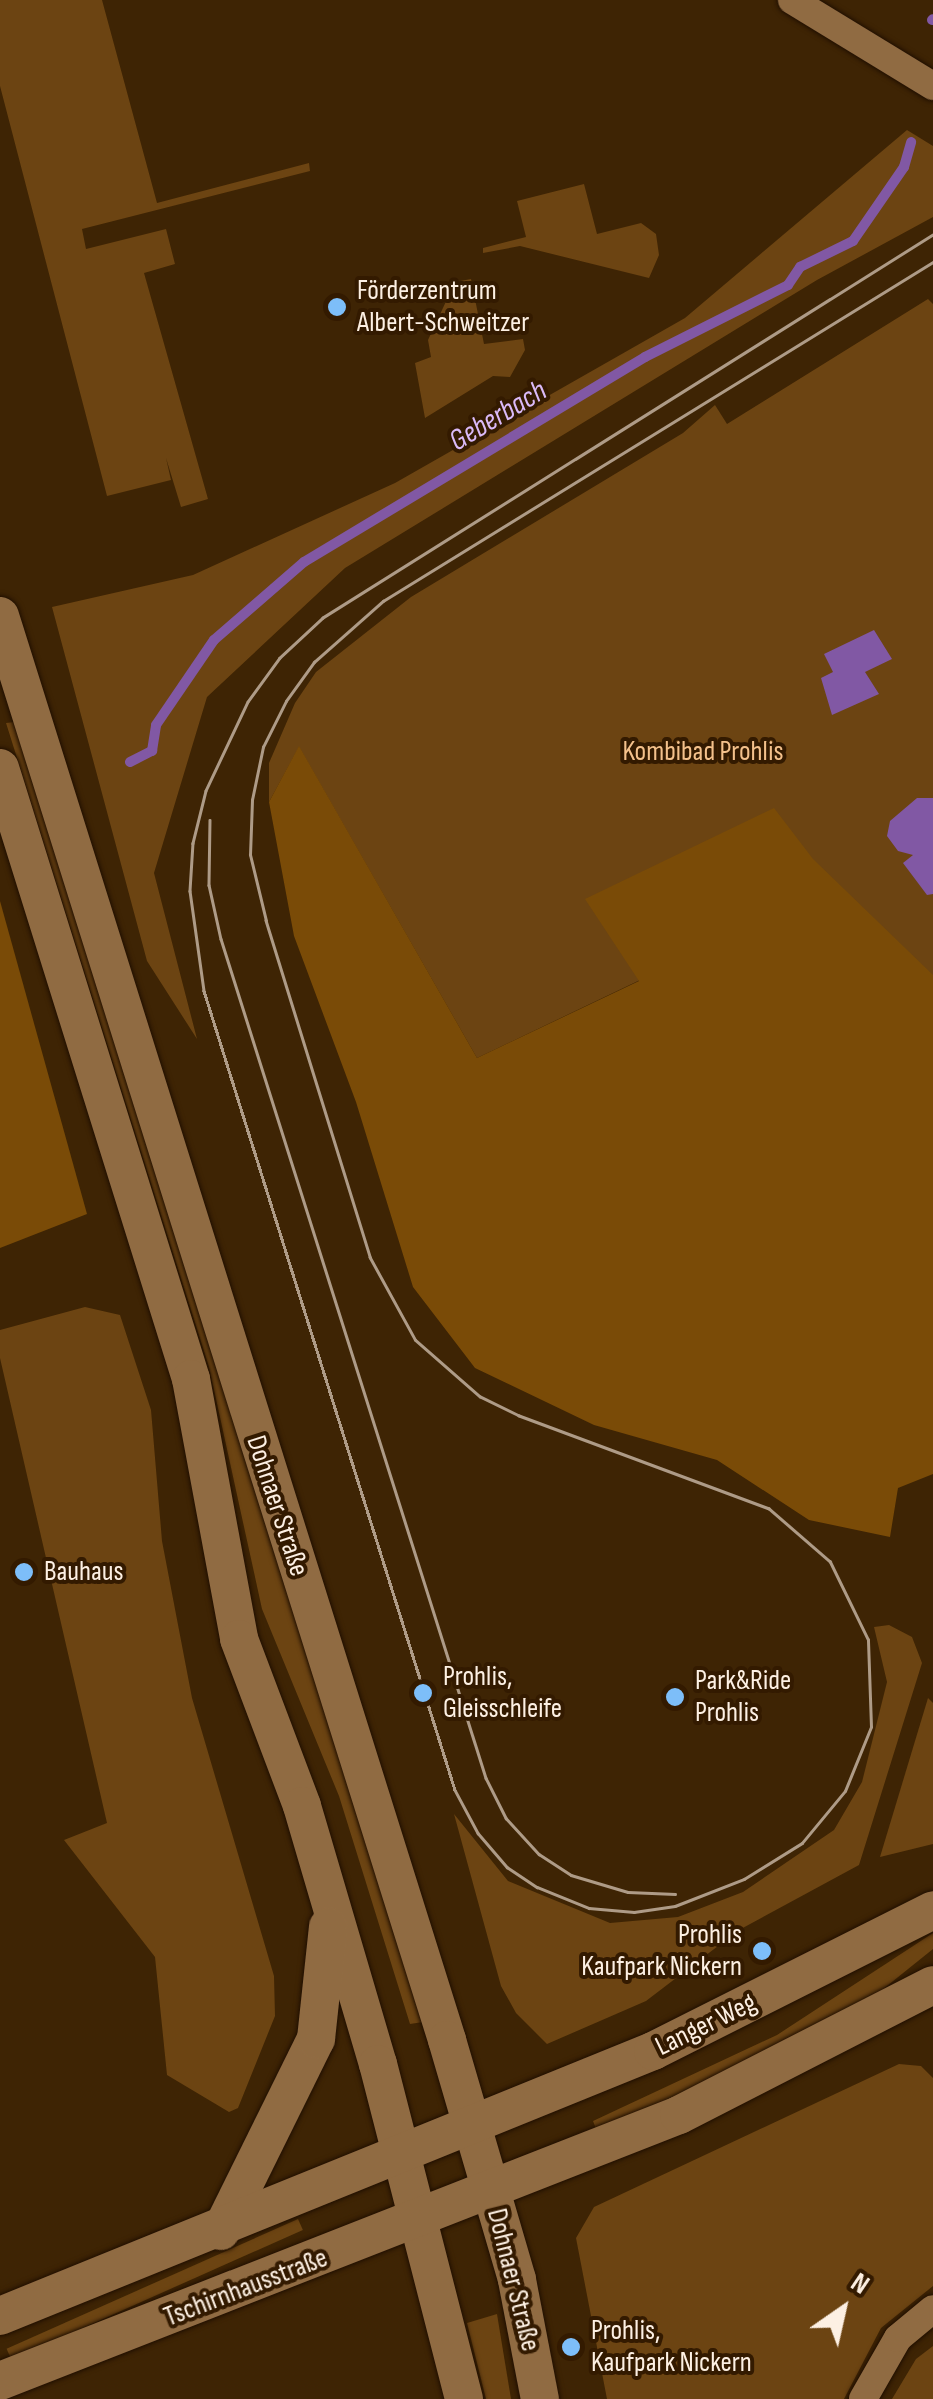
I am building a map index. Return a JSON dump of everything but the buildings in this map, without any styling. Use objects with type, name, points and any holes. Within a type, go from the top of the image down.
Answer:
[{"type":"main road","name":"Dohnaer Straße","points":[[0,616],[472,2128],[540,2399]]},
{"type":"main road","name":"Dohnaer Straße","points":[[0,768],[192,1379],[240,1639],[270,1709],[330,1910],[420,2221],[464,2399]]},
{"type":"main road","points":[[221,2231],[316,2039],[330,1910]]},
{"type":"main road","name":"Langer Weg","points":[[472,2128],[653,2051],[933,1910]]},
{"type":"main road","points":[[491,2192],[762,2076],[932,1988]]},
{"type":"main road","points":[[0,2316],[472,2128]]},
{"type":"main road","name":"Tschirnhausstraße","points":[[0,2381],[491,2192]]},
{"type":"street","points":[[792,0],[933,86]]},
{"type":"street","points":[[863,2399],[898,2338],[933,2309]]},
{"type":"green space","points":[[0,0],[102,0],[157,203],[309,163],[310,171],[82,229],[86,249],[166,229],[175,264],[144,273],[208,499],[181,507],[166,458],[171,480],[107,496],[0,86]]},
{"type":"green space","points":[[907,130],[933,146],[933,217],[817,280],[345,568],[207,697],[154,873],[197,1039],[147,961],[52,607],[193,575],[395,483],[685,318]]},
{"type":"green space","points":[[584,184],[597,234],[641,223],[656,234],[659,255],[649,278],[520,246],[483,253],[483,248],[526,237],[517,201]]},
{"type":"green space","points":[[471,279],[484,344],[523,339],[525,350],[510,377],[493,376],[425,418],[415,363],[431,357],[428,340],[449,295],[445,284]]},
{"type":"green space","name":"Kombibad Prohlis","points":[[928,299],[933,304],[933,1074],[640,980],[477,1058],[299,747],[269,802],[269,763],[295,703],[316,672],[411,597],[683,433],[715,405],[727,424]]},
{"type":"green space","points":[[15,722],[423,2022],[410,2024],[339,1796],[262,1609],[209,1367],[6,723]]},
{"type":"green space","points":[[85,1307],[120,1315],[151,1410],[162,1541],[192,1698],[274,1976],[275,2016],[238,2108],[229,2112],[167,2075],[155,1957],[64,1840],[107,1823],[0,1358],[0,1330]]},
{"type":"green space","points":[[889,1625],[912,1637],[922,1663],[859,1865],[739,1930],[646,2001],[547,2044],[516,2013],[501,1986],[454,1814],[508,1881],[610,1923],[678,1917],[743,1892],[834,1830],[862,1782],[887,1682],[874,1627]]},
{"type":"green space","points":[[928,1698],[933,1703],[933,1844],[880,1857]]},
{"type":"green space","points":[[933,1933],[933,1949],[867,2002],[598,2134],[593,2121],[777,2035]]},
{"type":"green space","points":[[899,2064],[921,2066],[933,2078],[933,2286],[881,2328],[844,2399],[607,2399],[576,2238],[594,2207]]},
{"type":"green space","points":[[298,2219],[303,2230],[11,2360],[7,2349]]},
{"type":"green space","points":[[497,2314],[511,2399],[486,2399],[467,2323]]},
{"type":"green space","points":[[933,2346],[933,2399],[892,2399],[916,2359]]},
{"type":"shaded area","points":[[874,630],[892,659],[865,672],[879,694],[832,715],[821,678],[833,672],[824,654]]},
{"type":"shaded area","points":[[299,746],[477,1058],[639,981],[585,899],[774,808],[813,859],[933,975],[933,1474],[898,1488],[890,1537],[809,1520],[717,1460],[594,1425],[475,1368],[413,1287],[356,1102],[294,936],[269,802]]},
{"type":"shaded area","points":[[917,798],[933,798],[933,894],[927,895],[903,863],[913,855],[898,851],[887,836],[890,821]]},
{"type":"shaded area","points":[[0,901],[87,1214],[0,1248]]},
{"type":"waterway","name":"Geberbach","points":[[130,762],[152,751],[156,725],[214,640],[304,562],[645,357],[788,285],[800,267],[853,241],[904,167],[911,142]]},
{"type":"tram line","points":[[933,235],[323,618],[280,658],[248,702],[206,791],[193,843],[190,891],[204,991],[455,1790],[478,1833],[507,1867],[537,1887],[589,1908],[634,1912],[675,1906],[744,1879],[802,1843],[845,1791],[871,1727],[868,1640],[830,1562],[769,1509],[519,1416],[480,1397],[415,1340],[370,1258],[266,921],[250,855],[252,800],[263,747],[286,701],[314,662],[383,601],[933,262]]},
{"type":"tram line","points":[[210,820],[209,885],[221,939],[486,1778],[506,1818],[539,1854],[571,1875],[628,1892],[675,1894]]},
{"type":"place","name":"Förderzentrum Albert-Schweitzer","points":[[337,307]]},
{"type":"place","name":"Bauhaus","points":[[24,1572]]},
{"type":"place","name":"Prohlis, Gleisschleife","points":[[423,1693]]},
{"type":"place","name":"Park&Ride Prohlis","points":[[675,1697]]},
{"type":"place","name":"Prohlis Kaufpark Nickern","points":[[762,1951]]},
{"type":"place","name":"Prohlis, Kaufpark Nickern","points":[[571,2347]]}]
